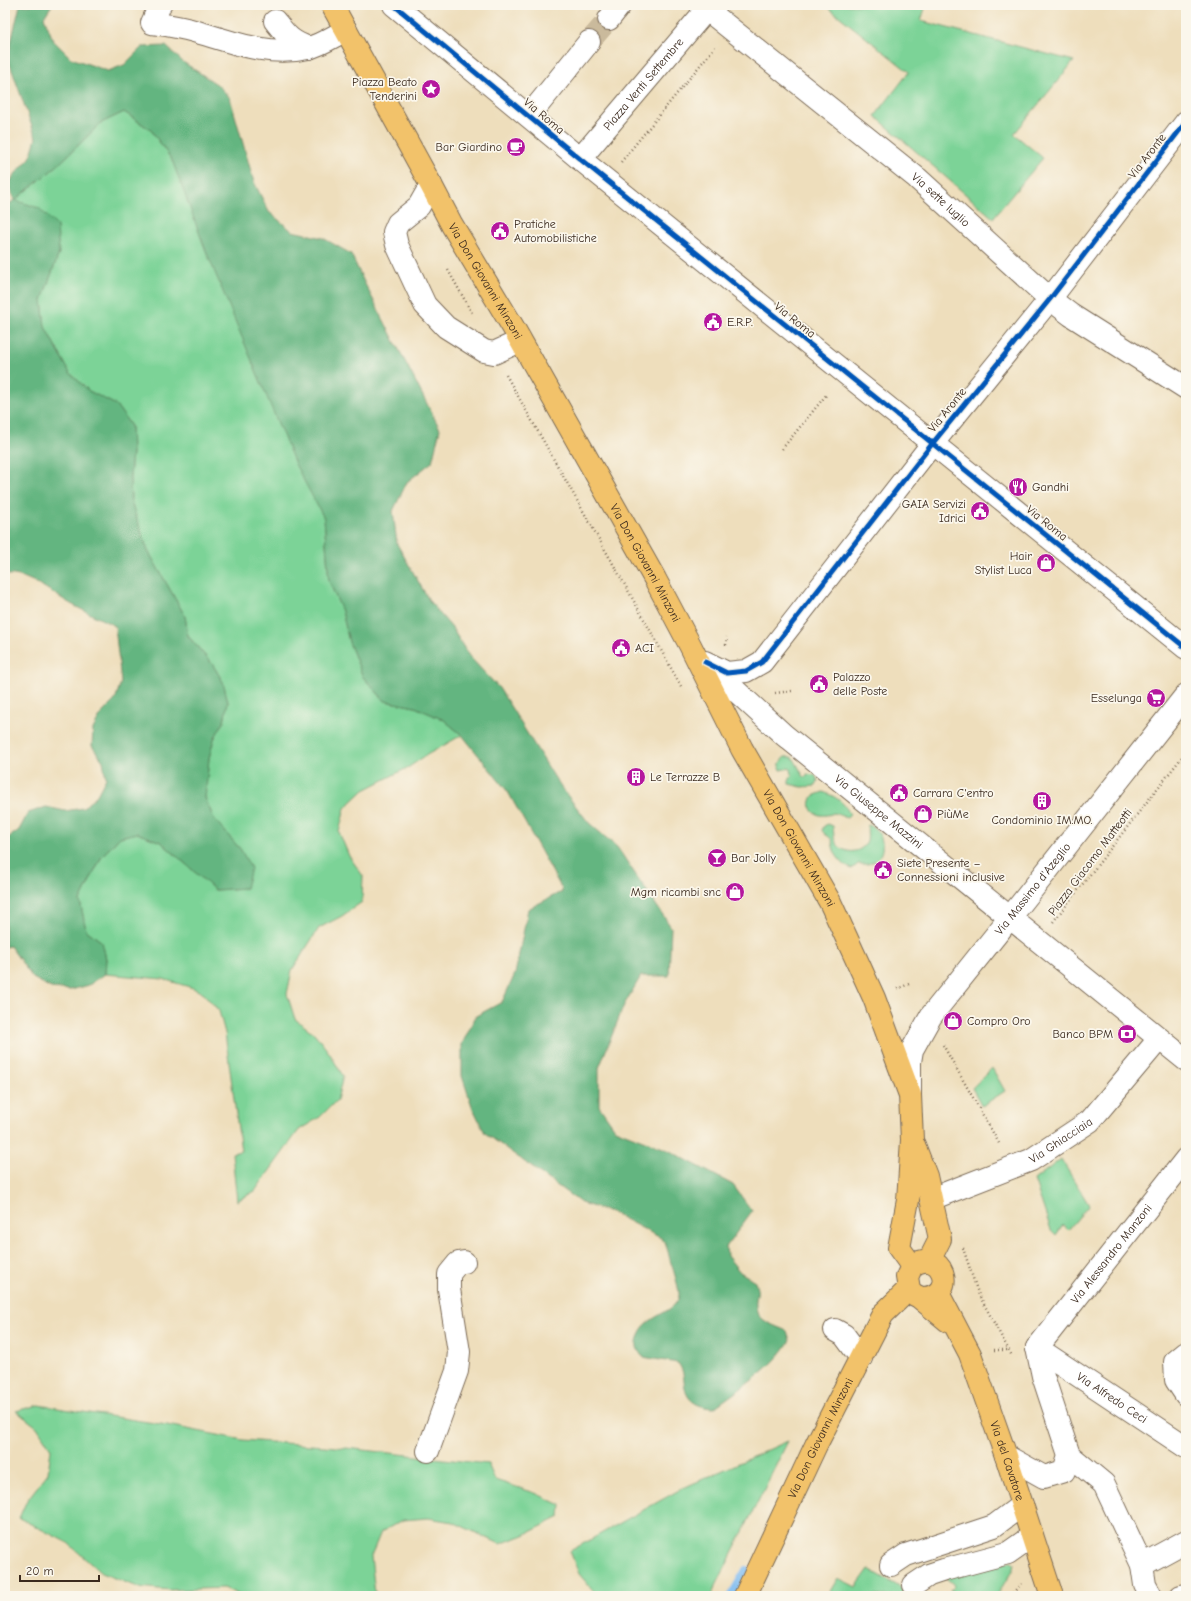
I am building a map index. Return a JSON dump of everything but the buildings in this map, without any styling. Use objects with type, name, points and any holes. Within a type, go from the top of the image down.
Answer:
[{"type":"main road","name":"Via Don Giovanni Minzoni","points":[[332,5],[452,225],[520,341],[690,645],[742,749],[830,902],[874,998],[910,1095],[912,1140],[908,1200],[899,1248],[920,1264],[940,1239],[926,1176],[912,1140]]},
{"type":"main road","name":"Via del Cavatore","points":[[920,1264],[907,1278],[907,1284],[922,1293],[957,1328],[970,1354],[1006,1456],[1052,1596]]},
{"type":"main road","points":[[920,1264],[937,1265],[942,1271],[943,1285],[922,1293]]},
{"type":"main road","name":"Via Don Giovanni Minzoni","points":[[745,1596],[816,1444],[883,1314],[922,1293]]},
{"type":"street","points":[[160,5],[152,23],[192,30],[244,46],[266,50],[288,51],[309,48],[346,30]]},
{"type":"street","name":"Via Roma","points":[[394,5],[529,116],[585,153],[932,444],[1186,648]]},
{"type":"street","name":"Piazza Venti Settembre","points":[[585,153],[701,16],[704,8]]},
{"type":"street","name":"Via sette luglio","points":[[704,8],[917,178],[1050,299],[1071,315],[1186,388]]},
{"type":"street","points":[[275,21],[287,36],[295,43],[309,48]]},
{"type":"street","points":[[529,116],[589,42]]},
{"type":"street","name":"Via Aronte","points":[[705,662],[727,673],[746,671],[762,662],[932,444],[1050,299],[1186,122]]},
{"type":"street","points":[[431,185],[419,206],[398,223],[394,232],[397,245],[425,305],[446,327],[484,351],[494,353],[520,341]]},
{"type":"street","name":"Via Giuseppe Mazzini","points":[[690,645],[705,662],[784,735],[1186,1060]]},
{"type":"street","name":"Via Massimo d'Azeglio","points":[[910,1095],[910,1062],[912,1050],[931,1016],[1186,695]]},
{"type":"street","name":"Via Ghiacciaia","points":[[931,1198],[1031,1160],[1090,1120],[1159,1039]]},
{"type":"street","name":"Via Alessandro Manzoni","points":[[1038,1348],[1186,1159]]},
{"type":"street","points":[[428,1451],[457,1371],[459,1352],[449,1289],[449,1274],[458,1263],[464,1262]]},
{"type":"street","points":[[835,1330],[844,1336],[860,1358]]},
{"type":"street","points":[[1038,1348],[1043,1376],[1069,1455],[1104,1484],[1142,1565],[1145,1585],[1150,1596]]},
{"type":"street","name":"Via Alfredo Ceci","points":[[1038,1348],[1184,1441]]},
{"type":"street","points":[[1186,1353],[1175,1362],[1176,1380],[1186,1395]]},
{"type":"street","points":[[1006,1456],[1044,1477],[1064,1471],[1069,1455]]},
{"type":"street","points":[[891,1565],[906,1555],[994,1526],[1022,1505]]},
{"type":"street","points":[[914,1585],[929,1575],[1008,1553],[1032,1536]]},
{"type":"street","points":[[1142,1565],[1186,1542]]},
{"type":"street","points":[[1181,1596],[1186,1595]]},
{"type":"path","points":[[585,153],[617,168],[695,73],[719,41]]},
{"type":"path","points":[[445,266],[473,314]]},
{"type":"path","points":[[494,353],[685,694]]},
{"type":"path","points":[[782,449],[827,394]]},
{"type":"path","points":[[722,636],[733,638]]},
{"type":"path","points":[[770,693],[792,691]]},
{"type":"path","points":[[874,998],[909,984]]},
{"type":"path","points":[[942,1043],[1012,1167]]},
{"type":"path","points":[[961,1243],[978,1293],[1015,1362]]},
{"type":"path","points":[[774,1593],[778,1596]]},
{"type":"green space","points":[[20,5],[52,5],[44,17],[53,40],[71,58],[108,71],[124,65],[142,47],[166,46],[183,62],[218,85],[230,98],[254,182],[269,212],[292,231],[323,238],[351,254],[440,429],[432,462],[407,482],[393,511],[397,544],[430,602],[452,628],[469,656],[499,688],[560,786],[589,823],[617,847],[671,927],[669,976],[641,976],[624,1005],[599,1068],[599,1106],[615,1129],[668,1150],[733,1185],[752,1211],[726,1247],[727,1256],[740,1272],[755,1281],[757,1292],[756,1306],[759,1316],[772,1325],[787,1331],[790,1340],[766,1369],[714,1408],[704,1407],[695,1403],[689,1397],[686,1393],[683,1372],[678,1363],[643,1357],[638,1349],[637,1341],[641,1330],[652,1319],[672,1307],[677,1302],[679,1296],[675,1274],[666,1247],[661,1238],[611,1212],[581,1203],[485,1133],[472,1106],[462,1076],[462,1044],[476,1016],[502,1002],[515,974],[528,909],[563,891],[508,792],[462,735],[444,720],[415,707],[385,701],[363,677],[349,642],[342,611],[329,581],[324,518],[295,464],[206,251],[172,160],[151,130],[124,112],[101,123],[57,166],[15,200],[39,208],[57,226],[59,253],[42,300],[45,327],[70,373],[89,391],[116,405],[131,426],[131,502],[148,551],[185,616],[188,636],[213,665],[223,682],[228,702],[224,721],[214,739],[209,758],[205,798],[214,819],[241,850],[251,868],[246,888],[215,890],[161,842],[137,833],[120,837],[102,856],[80,901],[86,930],[102,942],[106,959],[105,974],[89,985],[71,990],[51,988],[33,978],[10,946],[5,947],[5,840],[19,830],[28,813],[46,807],[65,811],[83,808],[97,795],[106,778],[103,761],[92,746],[93,729],[102,713],[115,700],[121,682],[115,626],[71,604],[31,580],[13,575],[5,575],[5,208],[14,200],[8,185],[15,174],[30,158],[36,138],[8,59]]},
{"type":"green space","points":[[825,5],[926,5],[921,21],[1074,61],[1014,134],[1043,158],[993,218],[875,116],[909,72]]},
{"type":"green space","points":[[124,112],[151,130],[172,160],[311,492],[324,518],[329,581],[342,611],[349,642],[363,677],[385,701],[415,707],[444,720],[462,735],[409,767],[364,790],[345,808],[339,832],[349,856],[363,876],[362,902],[342,916],[319,928],[292,970],[287,994],[295,1019],[315,1034],[330,1054],[343,1076],[337,1100],[320,1117],[299,1130],[255,1191],[237,1201],[232,1153],[241,1151],[225,1033],[219,1011],[204,994],[193,988],[163,979],[105,974],[106,959],[102,942],[86,930],[80,901],[102,856],[120,837],[137,833],[161,842],[215,890],[246,888],[241,850],[214,819],[205,798],[209,758],[214,739],[224,721],[228,702],[223,682],[213,665],[188,636],[185,616],[148,551],[131,502],[131,426],[116,405],[89,391],[70,373],[45,327],[42,300],[59,253],[15,200],[57,166],[101,123]]},
{"type":"green space","points":[[785,757],[791,757],[794,759],[804,777],[806,777],[807,774],[815,775],[818,781],[816,786],[802,787],[789,784],[792,775],[791,769],[788,768],[781,770],[780,766],[781,761]]},
{"type":"green space","points":[[823,792],[832,795],[839,800],[848,810],[850,815],[847,818],[834,813],[829,815],[819,815],[815,813],[811,807],[813,796]]},
{"type":"green space","points":[[828,824],[833,826],[834,838],[837,844],[844,850],[848,851],[856,851],[863,847],[866,843],[868,825],[873,827],[878,831],[882,842],[881,854],[878,859],[871,863],[858,864],[852,869],[849,868],[837,857],[831,839],[822,830],[824,826]]},
{"type":"green space","points":[[992,1068],[1005,1091],[982,1106],[972,1088]]},
{"type":"green space","points":[[1061,1159],[1089,1205],[1068,1230],[1063,1225],[1056,1235],[1051,1230],[1034,1180]]},
{"type":"green space","points":[[38,1405],[167,1425],[243,1440],[337,1447],[488,1464],[495,1480],[535,1493],[561,1505],[560,1517],[524,1535],[500,1544],[453,1522],[428,1518],[403,1520],[381,1532],[371,1556],[375,1594],[366,1596],[242,1596],[224,1588],[170,1590],[138,1587],[101,1573],[68,1543],[19,1518],[27,1500],[48,1473],[51,1449],[37,1427],[16,1411]]},
{"type":"green space","points":[[788,1441],[711,1596],[598,1596],[579,1574],[570,1551],[681,1489]]},
{"type":"green space","points":[[1012,1561],[1014,1563],[1013,1568],[997,1596],[957,1596],[950,1590],[954,1585],[945,1577]]},
{"type":"green space","points":[[869,1569],[915,1596],[827,1596],[838,1578],[856,1587]]},
{"type":"waterway","points":[[731,1596],[746,1570]]},
{"type":"tunnel","points":[[589,42],[609,19]]},
{"type":"cycle path","points":[[394,5],[580,159],[1186,648]]},
{"type":"cycle path","points":[[705,662],[727,673],[746,671],[762,662],[932,444],[1050,299],[1186,122]]},
{"type":"place","name":"Piazza Beato Tenderini","points":[[431,89]]},
{"type":"place","name":"Bar Giardino","points":[[516,147]]},
{"type":"place","name":"Pratiche Automobilistiche","points":[[500,231]]},
{"type":"place","name":"E.R.P.","points":[[713,322]]},
{"type":"place","name":"Gandhi","points":[[1018,487]]},
{"type":"place","name":"GAIA Servizi Idrici","points":[[980,511]]},
{"type":"place","name":"Hair Stylist Luca","points":[[1046,563]]},
{"type":"place","name":"ACI","points":[[621,648]]},
{"type":"place","name":"Palazzo delle Poste","points":[[819,684]]},
{"type":"place","name":"Esselunga","points":[[1156,698]]},
{"type":"place","name":"Le Terrazze B","points":[[636,777]]},
{"type":"place","name":"Carrara C'entro","points":[[899,793]]},
{"type":"place","name":"Condominio IM.MO.","points":[[1042,801]]},
{"type":"place","name":"PiùMe","points":[[923,814]]},
{"type":"place","name":"Bar Jolly","points":[[717,858]]},
{"type":"place","name":"Siete Presente – Connessioni inclusive","points":[[883,870]]},
{"type":"place","name":"Mgm ricambi snc","points":[[735,892]]},
{"type":"place","name":"Compro Oro","points":[[953,1021]]},
{"type":"place","name":"Banco BPM","points":[[1127,1034]]}]
